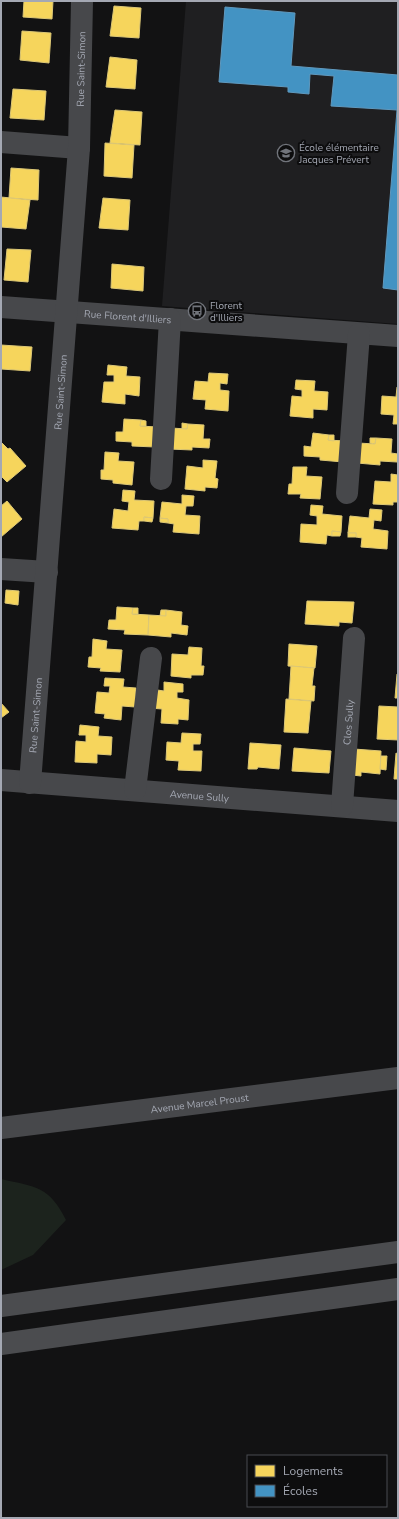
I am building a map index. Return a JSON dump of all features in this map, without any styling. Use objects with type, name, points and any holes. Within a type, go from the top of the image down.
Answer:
[{"type":"main road","points":[[1,1306],[398,1252]]},
{"type":"main road","points":[[1,1344],[398,1289]]},
{"type":"street","name":"Rue Saint-Simon","points":[[30,782],[80,148],[82,1]]},
{"type":"street","points":[[1,142],[80,148]]},
{"type":"street","name":"Rue Florent d'Illiers","points":[[1,307],[398,336]]},
{"type":"street","points":[[160,478],[170,319]]},
{"type":"street","points":[[347,493],[359,334]]},
{"type":"street","points":[[1,569],[47,572]]},
{"type":"street","name":"Clos Sully","points":[[342,806],[354,638]]},
{"type":"street","points":[[135,790],[151,658]]},
{"type":"street","name":"Avenue Sully","points":[[1,780],[398,811]]},
{"type":"street","name":"Avenue Marcel Proust","points":[[1,1128],[398,1078]]},
{"type":"shaded area","name":"École élémentaire Jacques Prévert","points":[[186,1],[398,1],[398,324],[162,306]]},
{"type":"shaded area","points":[[1,1179],[24,1184],[47,1194],[54,1200],[66,1220],[33,1255],[1,1270]]},
{"type":"building: Logements","points":[[24,1],[53,1],[52,19],[23,17]]},
{"type":"building: Logements","points":[[114,6],[141,8],[139,38],[110,36]]},
{"type":"building: Logements","points":[[22,31],[51,33],[49,63],[20,60]]},
{"type":"building: Logements","points":[[110,57],[137,60],[135,89],[106,87]]},
{"type":"building: Logements","points":[[13,89],[46,91],[44,120],[10,118]]},
{"type":"building: Logements","points":[[115,110],[142,112],[140,145],[110,143]]},
{"type":"building: Logements","points":[[105,143],[134,145],[132,178],[104,176]]},
{"type":"building: Logements","points":[[11,168],[39,170],[38,200],[9,198]]},
{"type":"building: Logements","points":[[1,197],[30,200],[26,229],[1,227]]},
{"type":"building: Logements","points":[[103,198],[130,200],[128,230],[99,228]]},
{"type":"building: Logements","points":[[7,249],[31,250],[28,282],[4,280]]},
{"type":"building: Logements","points":[[112,264],[144,267],[143,291],[111,288]]},
{"type":"building: Logements","points":[[1,345],[32,347],[30,371],[1,369]]},
{"type":"building: Logements","points":[[108,365],[127,367],[126,376],[140,377],[139,396],[125,394],[125,404],[102,402],[104,382],[114,382],[114,375],[107,375]]},
{"type":"building: Logements","points":[[209,373],[228,374],[227,384],[220,383],[220,390],[229,391],[228,411],[205,409],[206,400],[193,399],[195,381],[208,382]]},
{"type":"building: Logements","points":[[296,380],[315,381],[314,391],[328,392],[327,410],[313,409],[313,418],[290,416],[292,396],[302,397],[302,390],[295,389]]},
{"type":"building: Logements","points":[[397,387],[398,424],[393,424],[394,415],[381,414],[382,396],[396,397]]},
{"type":"building: Logements","points":[[124,419],[141,420],[140,426],[157,427],[155,447],[132,446],[132,442],[116,441],[116,432],[123,432]]},
{"type":"building: Logements","points":[[141,420],[146,421],[146,426],[140,426]]},
{"type":"building: Logements","points":[[182,423],[188,424],[187,429],[182,429]]},
{"type":"building: Logements","points":[[188,424],[204,425],[203,439],[210,439],[209,448],[192,447],[192,450],[169,449],[171,428],[187,429]]},
{"type":"building: Logements","points":[[313,433],[329,435],[328,440],[345,441],[343,462],[320,460],[320,457],[304,456],[304,446],[311,447]]},
{"type":"building: Logements","points":[[329,435],[334,435],[334,441],[328,440]]},
{"type":"building: Logements","points":[[370,438],[376,438],[375,444],[370,443]]},
{"type":"building: Logements","points":[[376,438],[392,439],[391,453],[398,454],[397,462],[380,461],[380,465],[357,463],[358,443],[375,444]]},
{"type":"building: Logements","points":[[1,442],[8,449],[10,448],[26,466],[7,482],[1,476]]},
{"type":"building: Logements","points":[[105,452],[119,453],[118,461],[134,462],[132,485],[113,483],[113,480],[101,479],[101,470],[104,470]]},
{"type":"building: Logements","points":[[203,460],[217,461],[215,478],[218,479],[217,488],[205,487],[205,491],[185,489],[187,466],[203,468]]},
{"type":"building: Logements","points":[[293,467],[307,467],[306,476],[322,477],[320,499],[300,498],[301,494],[288,494],[289,484],[292,484]]},
{"type":"building: Logements","points":[[391,474],[398,475],[398,502],[393,502],[393,505],[373,504],[375,481],[391,482]]},
{"type":"building: Logements","points":[[123,490],[135,491],[134,500],[154,501],[153,518],[144,517],[144,521],[139,521],[138,530],[112,528],[114,509],[128,511],[129,502],[122,501]]},
{"type":"building: Logements","points":[[182,495],[194,496],[193,506],[186,506],[185,515],[200,516],[199,534],[173,532],[174,524],[168,523],[168,519],[160,518],[162,502],[182,504]]},
{"type":"building: Logements","points":[[7,501],[22,519],[1,537],[1,506]]},
{"type":"building: Logements","points":[[311,505],[323,506],[322,514],[342,516],[341,532],[332,531],[332,536],[327,535],[326,544],[300,542],[301,524],[317,525],[317,516],[310,515]]},
{"type":"building: Logements","points":[[370,509],[382,510],[381,521],[374,520],[373,529],[388,531],[387,549],[361,547],[362,538],[356,537],[356,533],[348,533],[350,516],[369,518]]},
{"type":"building: Logements","points":[[144,517],[153,518],[152,522],[144,521]]},
{"type":"building: Logements","points":[[160,518],[168,519],[168,523],[160,522]]},
{"type":"building: Logements","points":[[332,531],[341,532],[340,536],[332,536]]},
{"type":"building: Logements","points":[[348,533],[356,533],[356,537],[348,537]]},
{"type":"building: Logements","points":[[6,590],[19,591],[18,605],[5,603]]},
{"type":"building: Logements","points":[[307,601],[354,602],[352,623],[339,622],[339,626],[305,624]]},
{"type":"building: Logements","points":[[117,607],[133,608],[132,614],[149,615],[148,635],[124,634],[125,630],[108,629],[109,620],[116,620]]},
{"type":"building: Logements","points":[[133,608],[138,608],[138,614],[132,614]]},
{"type":"building: Logements","points":[[161,610],[166,610],[166,616],[160,616]]},
{"type":"building: Logements","points":[[166,610],[182,612],[181,625],[188,626],[187,635],[171,633],[171,637],[148,635],[149,615],[166,616]]},
{"type":"building: Logements","points":[[93,639],[107,641],[106,649],[122,650],[120,672],[100,671],[101,668],[88,667],[89,657],[92,657]]},
{"type":"building: Logements","points":[[289,644],[317,646],[315,668],[288,666]]},
{"type":"building: Logements","points":[[189,647],[202,648],[201,666],[204,666],[203,675],[191,675],[191,678],[171,676],[172,654],[188,655]]},
{"type":"building: Logements","points":[[291,666],[314,668],[312,686],[315,686],[314,701],[289,699]]},
{"type":"building: Logements","points":[[397,674],[398,698],[395,698]]},
{"type":"building: Logements","points":[[105,678],[124,679],[123,687],[136,688],[135,707],[122,706],[121,720],[104,718],[105,714],[95,713],[97,692],[109,693],[110,686],[104,686]]},
{"type":"building: Logements","points":[[164,682],[183,684],[183,692],[177,692],[177,698],[189,700],[188,720],[178,719],[178,724],[161,723],[162,709],[149,708],[151,689],[164,691]]},
{"type":"building: Logements","points":[[286,699],[311,701],[308,733],[284,732]]},
{"type":"building: Logements","points":[[1,703],[9,712],[1,718]]},
{"type":"building: Logements","points":[[379,706],[398,707],[398,740],[377,739]]},
{"type":"building: Logements","points":[[80,725],[99,727],[98,736],[112,737],[111,755],[97,754],[97,763],[75,762],[76,741],[86,742],[86,735],[79,735]]},
{"type":"building: Logements","points":[[182,733],[201,734],[200,744],[193,744],[193,751],[202,751],[201,771],[178,770],[179,761],[166,760],[167,742],[181,743]]},
{"type":"building: Logements","points":[[250,743],[281,745],[279,769],[258,767],[257,769],[248,769]]},
{"type":"building: Logements","points":[[294,748],[331,751],[329,773],[292,771]]},
{"type":"building: Logements","points":[[354,749],[381,751],[380,774],[361,772],[361,776],[352,775]]},
{"type":"building: Logements","points":[[396,753],[398,754],[398,779],[394,779]]},
{"type":"building: Logements","points":[[381,756],[387,756],[386,770],[380,769]]},
{"type":"building: Écoles","points":[[225,7],[295,13],[291,66],[398,75],[398,290],[383,288],[397,110],[331,106],[334,76],[310,74],[309,94],[288,92],[288,87],[219,82]]},
{"type":"place","name":"École élémentaire Jacques Prévert","points":[[286,153]]},
{"type":"place","name":"Florent d'Illiers","points":[[197,311]]}]
